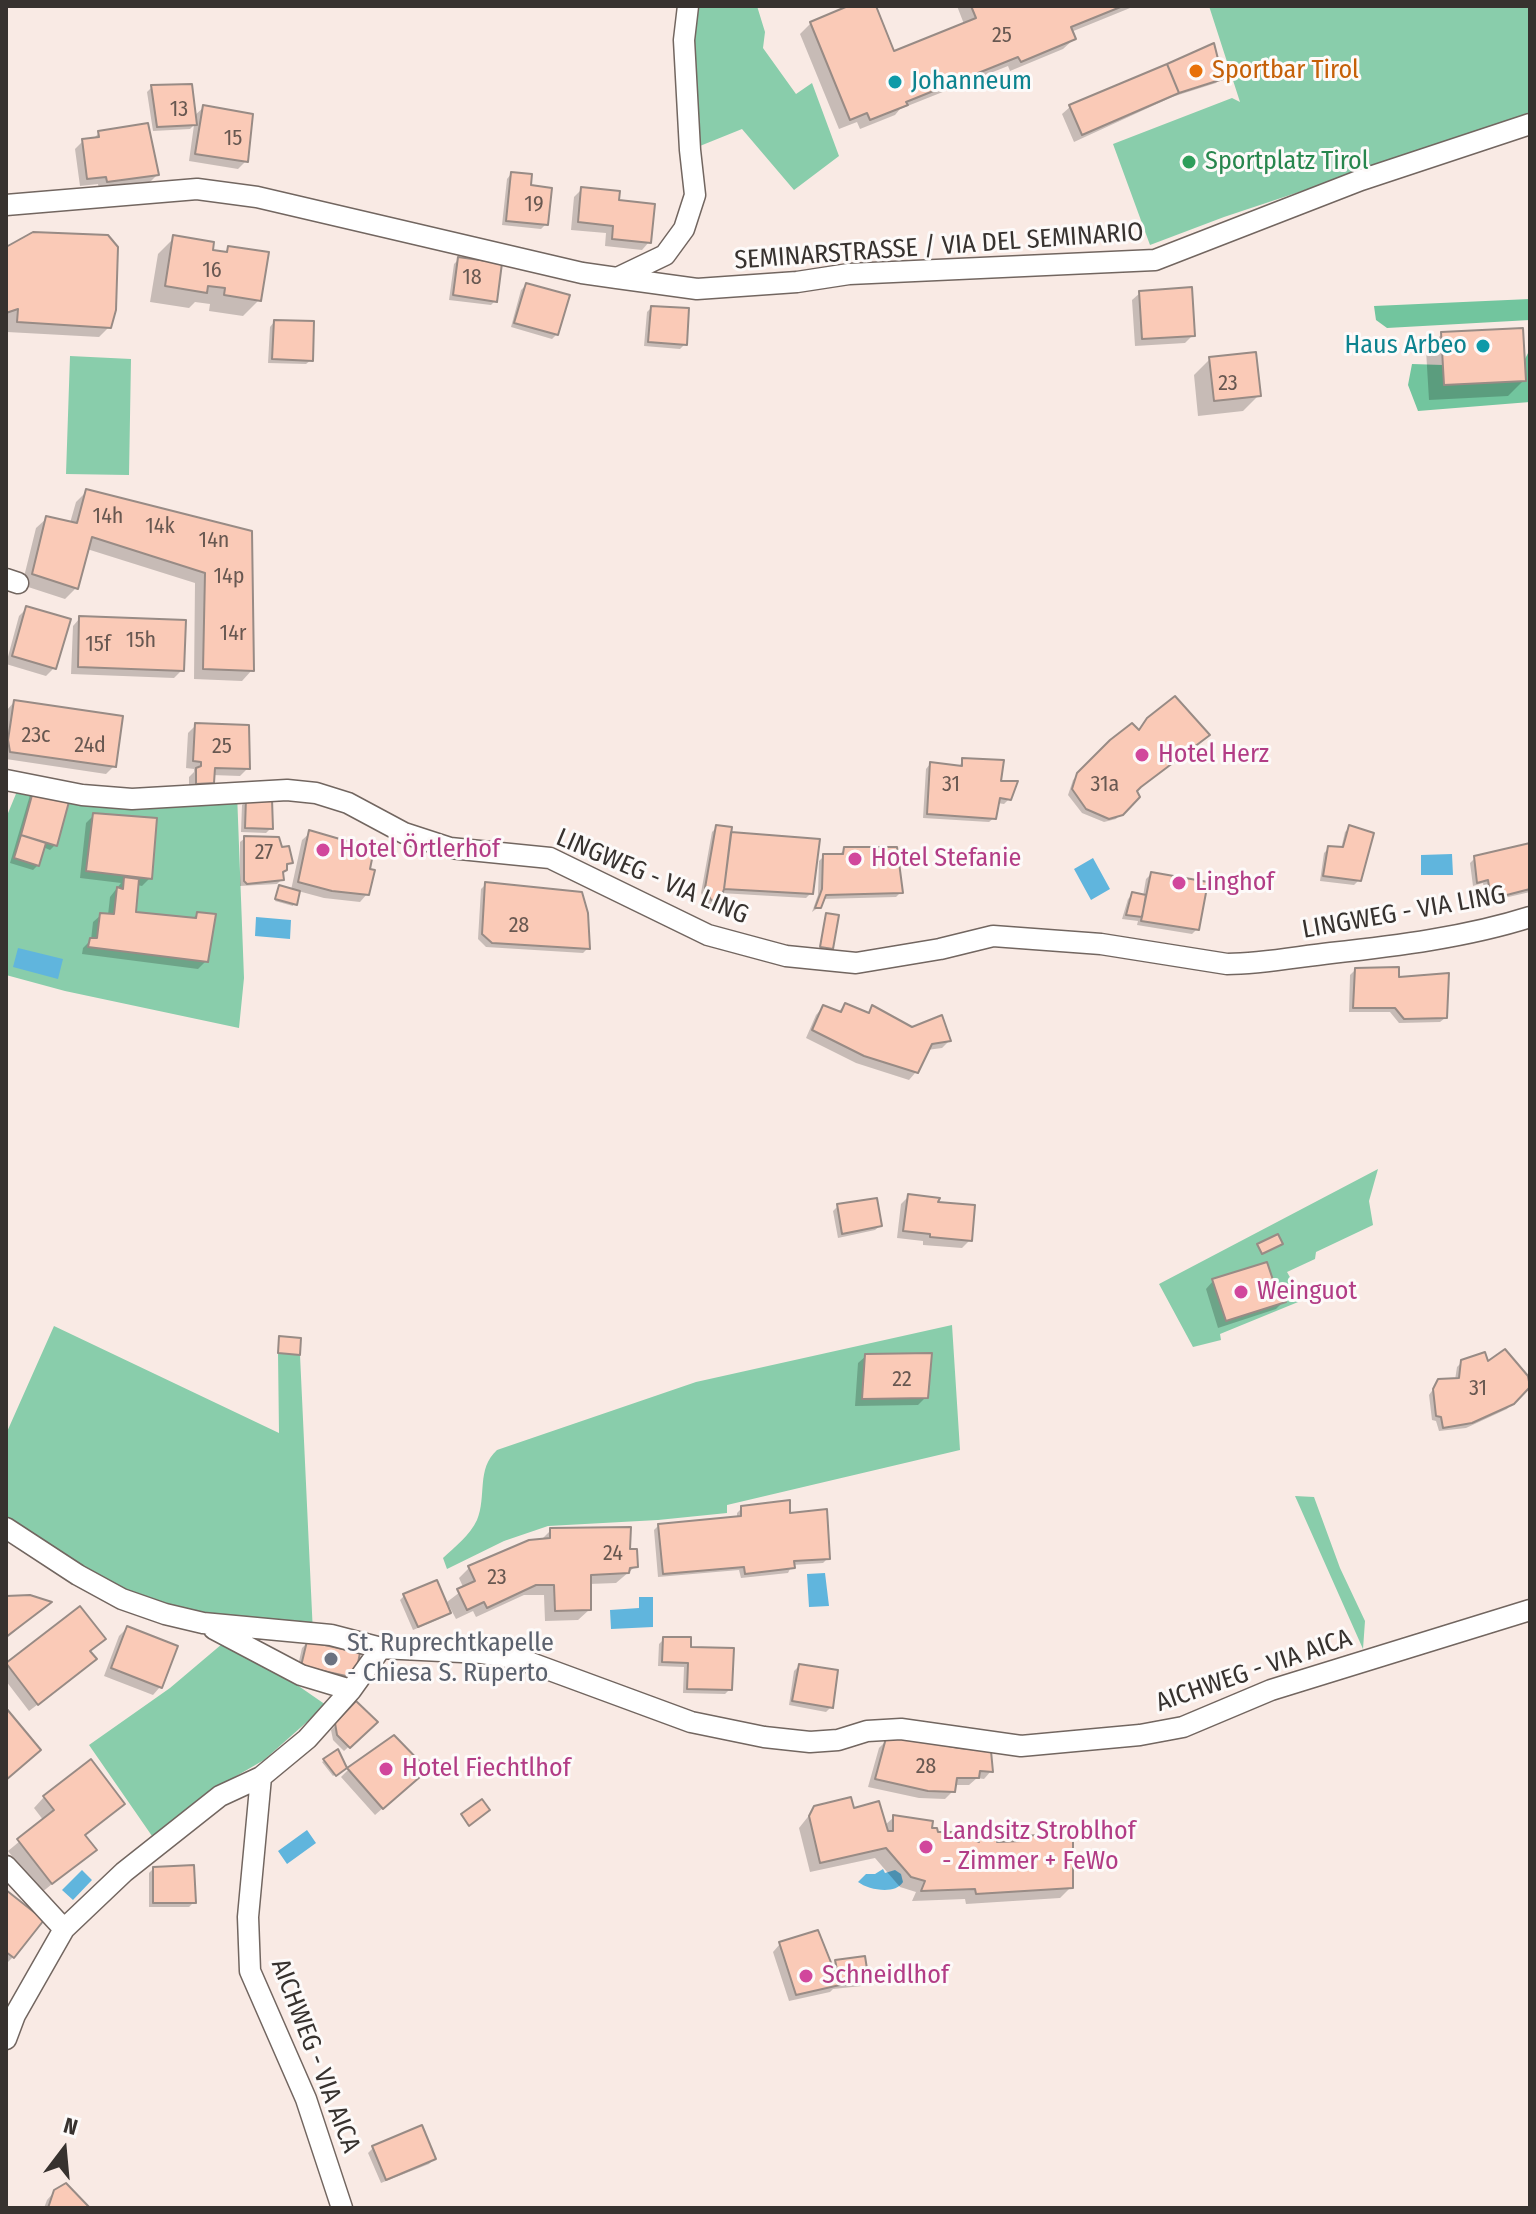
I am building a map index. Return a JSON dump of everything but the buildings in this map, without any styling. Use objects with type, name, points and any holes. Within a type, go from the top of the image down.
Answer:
[{"type":"street","points":[[617,278],[665,255],[684,229],[695,195],[684,40],[688,6]]},
{"type":"street","name":"SEMINARSTRASSE / VIA DEL SEMINARIO","points":[[6,205],[197,189],[257,197],[582,273],[697,289],[797,282],[849,274],[1155,260],[1361,180],[1530,124]]},
{"type":"street","name":"LINGWEG - VIA LING","points":[[6,780],[82,795],[132,799],[287,790],[316,793],[348,803],[404,833],[450,848],[550,858],[708,935],[786,956],[856,963],[940,949],[993,936],[1101,944],[1227,964],[1286,960],[1428,940],[1530,917]]},
{"type":"street","name":"AICHWEG - VIA AICA","points":[[6,1528],[65,1567],[122,1599],[165,1614],[203,1623],[331,1635],[381,1648],[482,1653],[520,1659],[691,1722],[764,1737],[810,1742],[838,1740],[867,1731],[901,1729],[1021,1746],[1125,1737],[1183,1727],[1271,1690],[1530,1610]]},
{"type":"street","name":"AICHWEG - VIA AICA","points":[[203,1623],[301,1675],[351,1690]]},
{"type":"street","points":[[6,2039],[15,2015],[64,1929],[124,1872],[220,1796],[261,1777],[307,1739],[351,1690],[381,1648]]},
{"type":"street","name":"AICHWEG - VIA AICA","points":[[261,1777],[248,1917],[250,1971],[306,2099],[342,2208]]},
{"type":"street","points":[[6,1866],[64,1929]]},
{"type":"green space","points":[[688,6],[757,6],[765,32],[763,48],[796,94],[812,83],[839,156],[794,190],[742,129],[690,150]]},
{"type":"green space","points":[[1209,6],[1530,6],[1530,115],[1224,217],[1150,245],[1113,144],[1232,98],[1240,102]]},
{"type":"green space","points":[[1530,299],[1530,320],[1387,328],[1376,320],[1374,306]]},
{"type":"green space","points":[[1530,349],[1530,402],[1418,411],[1408,385],[1412,364],[1443,365],[1445,385],[1525,381],[1524,361]]},
{"type":"green space","points":[[70,356],[131,359],[129,475],[66,474]]},
{"type":"green space","points":[[20,784],[82,796],[237,793],[244,978],[239,1028],[65,991],[6,975],[6,818]]},
{"type":"green space","points":[[1378,1169],[1369,1201],[1373,1225],[1316,1252],[1315,1259],[1287,1272],[1303,1300],[1220,1334],[1221,1340],[1193,1347],[1159,1284]]},
{"type":"green space","points":[[952,1325],[960,1450],[727,1505],[727,1513],[548,1526],[504,1541],[447,1569],[443,1558],[466,1536],[477,1520],[486,1466],[497,1450],[696,1382]]},
{"type":"green space","points":[[54,1326],[279,1433],[278,1353],[300,1355],[313,1634],[165,1614],[6,1529],[6,1434]]},
{"type":"green space","points":[[1295,1496],[1314,1497],[1340,1568],[1365,1621],[1363,1649]]},
{"type":"green space","points":[[222,1644],[287,1678],[326,1705],[264,1760],[219,1786],[152,1836],[89,1745],[170,1688]]},
{"type":"water","points":[[1452,854],[1453,875],[1421,875],[1421,855]]},
{"type":"water","points":[[1093,858],[1110,889],[1091,900],[1074,869]]},
{"type":"water","points":[[256,917],[291,920],[290,939],[255,936]]},
{"type":"water","points":[[18,948],[63,959],[58,979],[13,967]]},
{"type":"water","points":[[825,1573],[829,1606],[809,1607],[807,1574]]},
{"type":"water","points":[[639,1597],[653,1597],[653,1627],[611,1629],[610,1610],[639,1608]]},
{"type":"water","points":[[307,1830],[316,1843],[287,1864],[278,1851]]},
{"type":"water","points":[[883,1869],[885,1873],[895,1870],[901,1874],[903,1882],[894,1889],[882,1890],[858,1882],[866,1874],[875,1874]]},
{"type":"water","points":[[82,1870],[92,1880],[73,1900],[62,1890]]},
{"type":"place","name":"Sportbar Tirol","points":[[1196,71]]},
{"type":"place","name":"Johanneum","points":[[895,82]]},
{"type":"place","name":"Sportplatz Tirol","points":[[1189,162]]},
{"type":"place","name":"Haus Arbeo","points":[[1483,346]]},
{"type":"place","name":"Hotel Herz","points":[[1142,755]]},
{"type":"place","name":"Hotel Örtlerhof","points":[[323,850]]},
{"type":"place","name":"Hotel Stefanie","points":[[855,859]]},
{"type":"place","name":"Linghof","points":[[1179,883]]},
{"type":"place","name":"Weinguot","points":[[1241,1292]]},
{"type":"place","name":"St. Ruprechtkapelle - Chiesa S. Ruperto","points":[[331,1659]]},
{"type":"place","name":"Hotel Fiechtlhof","points":[[386,1769]]},
{"type":"place","name":"Landsitz Stroblhof - Zimmer + FeWo","points":[[926,1847]]},
{"type":"place","name":"Schneidlhof","points":[[806,1976]]}]
